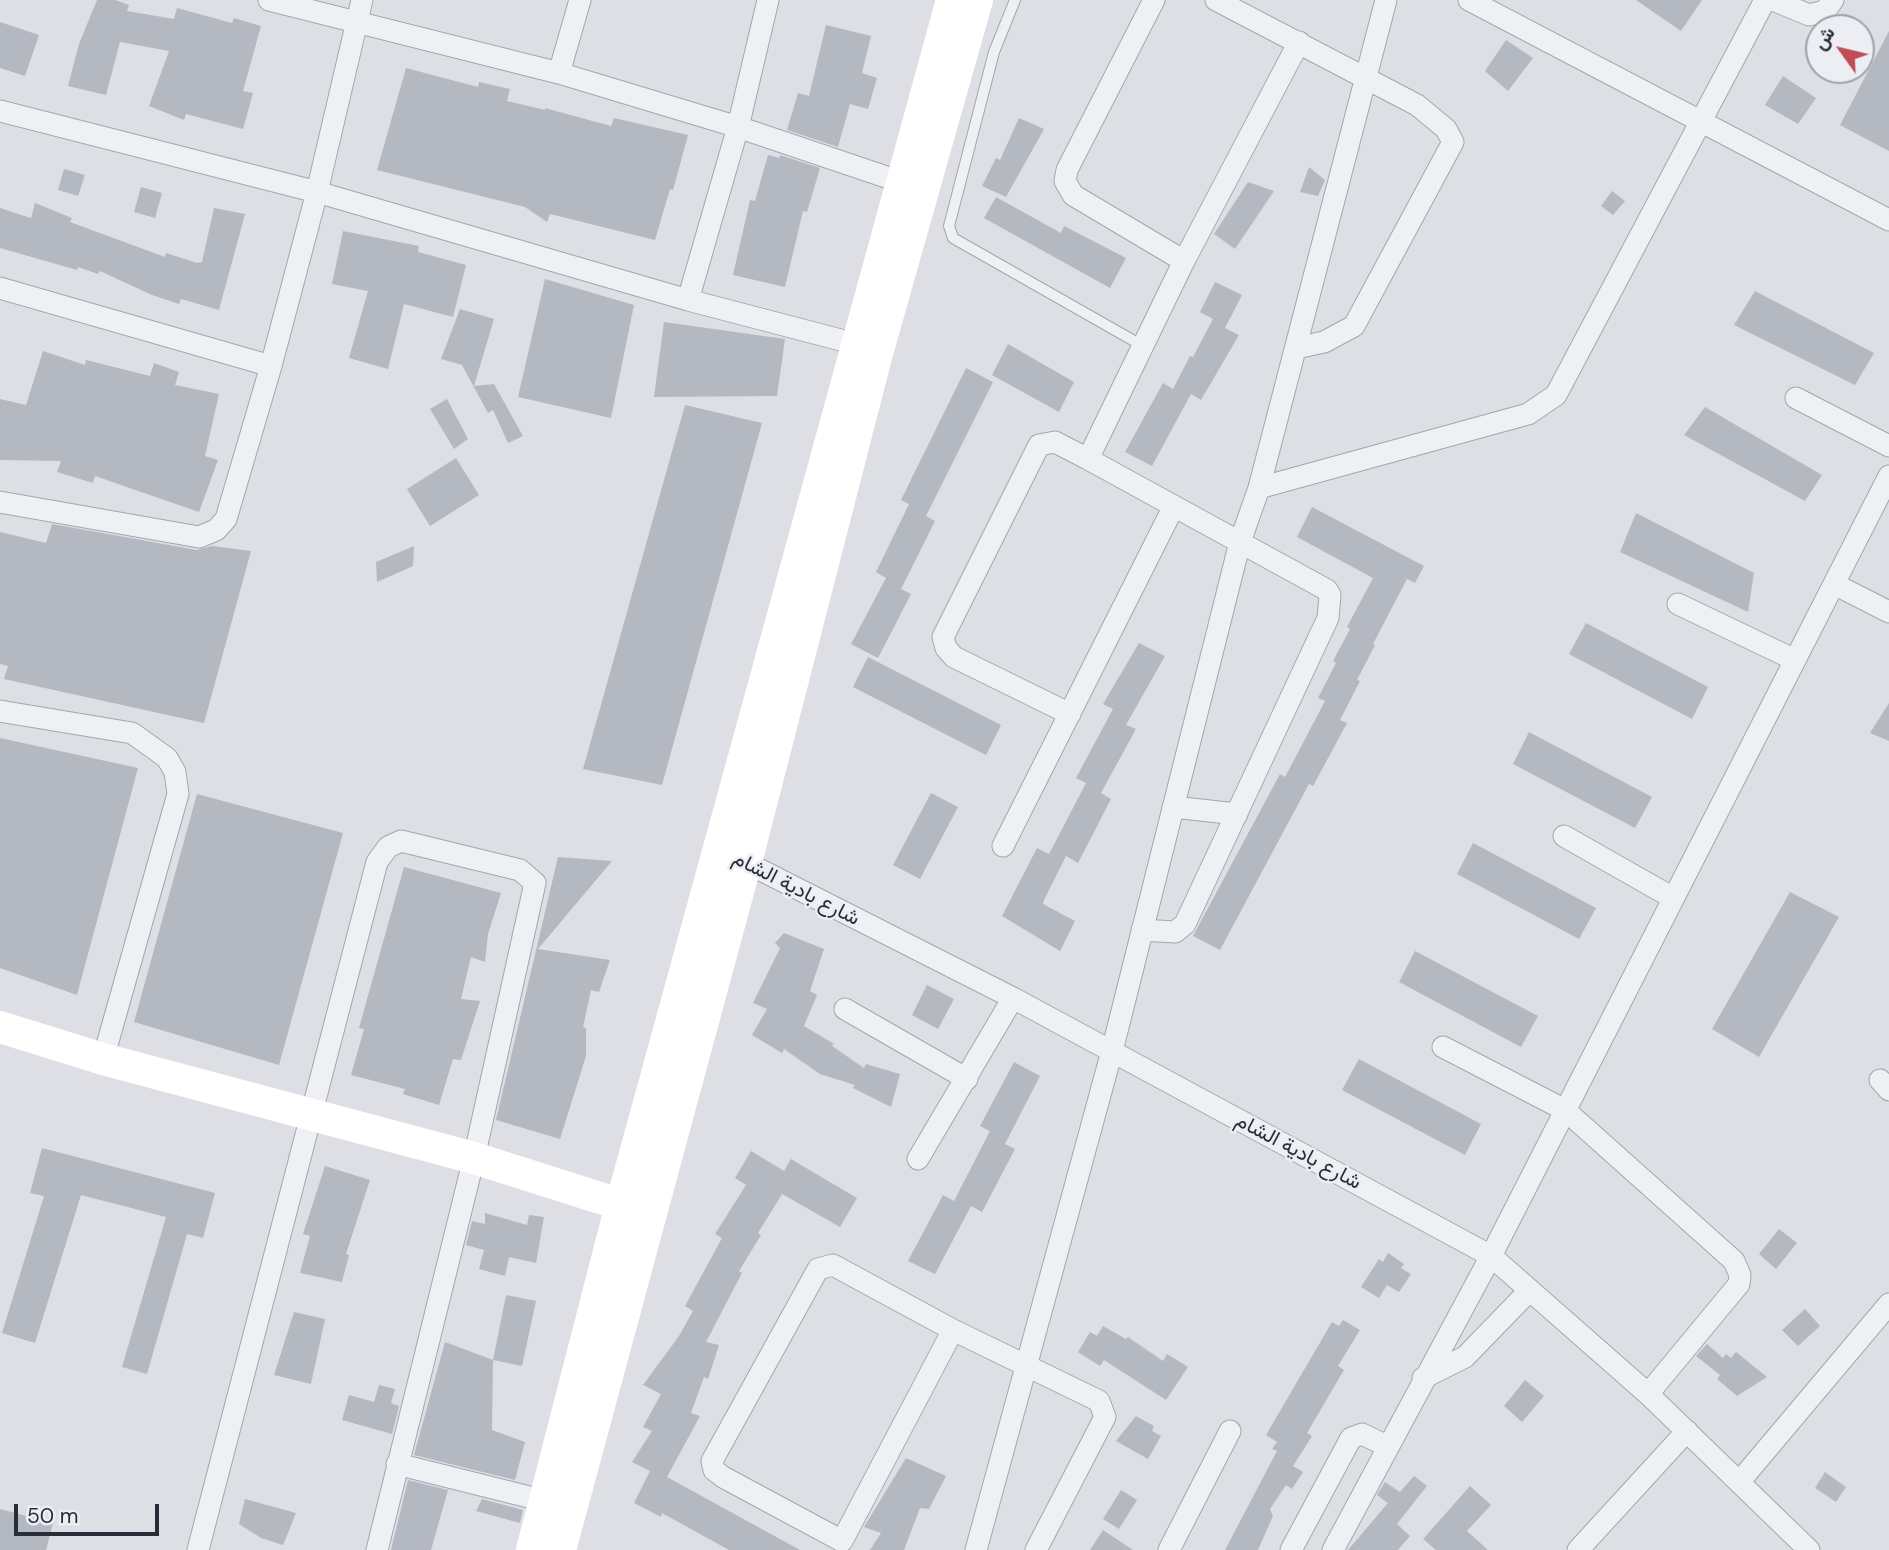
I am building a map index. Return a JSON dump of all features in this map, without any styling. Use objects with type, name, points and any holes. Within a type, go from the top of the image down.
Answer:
[{"type":"street","points":[[269,0],[559,73],[738,127],[901,182]]},
{"type":"street","points":[[0,502],[200,537],[216,530],[226,519],[271,366],[317,192],[362,0]]},
{"type":"street","points":[[559,73],[580,0]]},
{"type":"street","points":[[688,299],[738,127],[768,0]]},
{"type":"street","points":[[1154,0],[1067,170],[1065,181],[1073,195],[1184,261]]},
{"type":"street","points":[[1216,0],[1417,105],[1446,129],[1453,142],[1354,326],[1324,342],[1296,348]]},
{"type":"street","points":[[976,1550],[1112,1051],[1240,542],[1259,488],[1386,0]]},
{"type":"street","points":[[1469,0],[1889,220]]},
{"type":"street","points":[[1259,488],[1528,414],[1556,396],[1765,0]]},
{"type":"street","points":[[1773,0],[1809,15],[1825,11],[1833,0]]},
{"type":"street","points":[[532,1550],[635,1210],[733,856],[804,586],[856,344],[954,1]]},
{"type":"street","points":[[804,586],[876,357],[954,1]]},
{"type":"street","points":[[1088,459],[1184,261],[1298,42]]},
{"type":"street","points":[[0,111],[317,192],[688,299],[856,344]]},
{"type":"street","points":[[0,288],[271,366]]},
{"type":"street","points":[[1796,398],[1889,446]]},
{"type":"street","points":[[1070,715],[954,657],[946,648],[943,637],[1039,444],[1055,442],[1327,590],[1331,609],[1185,924],[1174,932],[1142,930]]},
{"type":"street","points":[[1333,1550],[1423,1378],[1491,1256],[1889,477]]},
{"type":"street","points":[[1003,846],[1174,506]]},
{"type":"street","points":[[1834,584],[1889,612]]},
{"type":"street","points":[[1678,604],[1795,660]]},
{"type":"street","points":[[0,711],[132,733],[167,758],[175,772],[178,794],[103,1059]]},
{"type":"street","points":[[1173,807],[1237,814]]},
{"type":"street","points":[[1564,836],[1674,898]]},
{"type":"street","points":[[198,1550],[377,862],[388,847],[401,841],[520,870],[536,883],[474,1158],[377,1550]]},
{"type":"street","name":"شارع بادية الشام","points":[[733,856],[1112,1051],[1491,1256],[1648,1394],[1808,1550]]},
{"type":"street","points":[[918,1159],[968,1079],[1013,999]]},
{"type":"street","points":[[845,1010],[968,1079]]},
{"type":"street","points":[[0,1027],[103,1059],[312,1117],[474,1158],[635,1210]]},
{"type":"street","points":[[1443,1047],[1565,1110],[1734,1261],[1740,1275],[1739,1284],[1648,1394]]},
{"type":"street","points":[[560,1550],[635,1210]]},
{"type":"street","points":[[953,1331],[839,1546],[715,1470],[712,1461],[818,1269],[833,1265],[953,1331],[1027,1364],[1099,1401],[1105,1417],[1036,1550]]},
{"type":"street","points":[[1423,1378],[1465,1357],[1530,1290]]},
{"type":"street","points":[[1740,1481],[1889,1304]]},
{"type":"street","points":[[1169,1550],[1230,1431]]},
{"type":"street","points":[[1578,1550],[1687,1431]]},
{"type":"street","points":[[1292,1550],[1351,1438],[1356,1433],[1362,1434],[1387,1446]]},
{"type":"street","points":[[397,1464],[545,1501]]},
{"type":"lane","points":[[1015,0],[994,51],[949,226],[953,238],[1143,346]]},
{"type":"building","points":[[97,0],[115,0],[129,5],[127,11],[174,19],[177,8],[232,23],[234,18],[261,26],[243,91],[253,93],[243,129],[186,114],[184,120],[149,106],[169,51],[120,42],[106,95],[68,86],[79,44]]},
{"type":"building","points":[[1636,0],[1702,0],[1681,31]]},
{"type":"building","points":[[0,22],[39,35],[25,76],[0,68]]},
{"type":"building","points":[[826,25],[871,36],[862,73],[877,78],[868,109],[850,104],[838,147],[787,130],[798,93],[809,96]]},
{"type":"building","points":[[1889,31],[1889,151],[1840,125],[1861,84],[1875,84],[1875,58]]},
{"type":"building","points":[[1506,40],[1533,58],[1508,91],[1485,71]]},
{"type":"building","points":[[406,68],[478,87],[479,82],[510,89],[507,101],[611,126],[614,118],[688,135],[673,190],[670,189],[655,240],[550,214],[547,222],[525,207],[377,170]]},
{"type":"building","points":[[1783,76],[1816,98],[1798,124],[1765,105]]},
{"type":"building","points":[[1019,118],[1044,129],[1006,197],[982,186],[996,158],[1000,160]]},
{"type":"building","points":[[768,155],[779,158],[780,155],[820,168],[807,212],[803,211],[785,287],[733,275],[750,200],[755,201]]},
{"type":"building","points":[[1309,167],[1325,180],[1318,196],[1300,192]]},
{"type":"building","points":[[64,169],[85,175],[78,196],[58,190]]},
{"type":"building","points":[[1248,182],[1274,191],[1235,249],[1214,234]]},
{"type":"building","points":[[141,187],[162,193],[155,218],[134,212]]},
{"type":"building","points":[[1612,191],[1625,201],[1613,215],[1601,206]]},
{"type":"building","points":[[996,197],[1061,233],[1064,226],[1126,258],[1110,288],[984,218]]},
{"type":"building","points":[[35,203],[72,218],[70,222],[165,257],[166,253],[197,263],[202,262],[214,208],[245,214],[219,310],[181,299],[179,304],[152,295],[100,271],[98,274],[78,267],[77,270],[0,248],[0,208],[31,218]]},
{"type":"building","points":[[343,231],[419,246],[418,252],[466,265],[453,317],[404,304],[388,369],[349,358],[368,291],[332,284]]},
{"type":"building","points":[[545,279],[634,305],[611,418],[518,397]]},
{"type":"building","points":[[1215,282],[1242,295],[1225,328],[1239,335],[1201,400],[1191,394],[1152,466],[1125,452],[1163,383],[1173,389],[1190,356],[1193,357],[1213,319],[1200,312]]},
{"type":"building","points":[[1755,291],[1874,353],[1855,385],[1734,325]]},
{"type":"building","points":[[460,309],[494,319],[474,386],[494,384],[523,436],[508,443],[493,410],[488,413],[462,365],[441,359]]},
{"type":"building","points":[[664,322],[785,339],[777,396],[654,397]]},
{"type":"building","points":[[1008,344],[1074,382],[1059,412],[992,375]]},
{"type":"building","points":[[43,351],[85,365],[86,360],[150,376],[154,363],[179,372],[175,385],[219,394],[205,456],[218,460],[199,512],[95,476],[93,483],[57,472],[61,461],[0,460],[0,399],[26,405]]},
{"type":"building","points":[[966,368],[993,382],[926,516],[935,521],[901,589],[911,594],[878,658],[851,644],[886,578],[876,572],[909,504],[901,500]]},
{"type":"building","points":[[447,399],[468,439],[454,449],[430,409]]},
{"type":"building","points":[[685,405],[762,423],[662,785],[583,769]]},
{"type":"building","points":[[1705,407],[1822,475],[1805,501],[1684,435]]},
{"type":"building","points":[[456,458],[479,495],[430,526],[407,489]]},
{"type":"building","points":[[1312,507],[1424,566],[1415,583],[1407,579],[1373,644],[1375,645],[1357,680],[1360,681],[1340,720],[1347,723],[1313,786],[1309,784],[1220,950],[1193,936],[1280,774],[1285,777],[1325,701],[1318,698],[1350,629],[1347,627],[1373,578],[1297,537]]},
{"type":"building","points":[[1636,513],[1754,573],[1748,612],[1620,552]]},
{"type":"building","points":[[52,524],[197,550],[212,546],[251,551],[204,723],[4,679],[8,666],[0,664],[0,532],[46,543]]},
{"type":"building","points":[[414,546],[413,566],[377,582],[376,562]]},
{"type":"building","points":[[1586,623],[1708,687],[1692,719],[1569,654]]},
{"type":"building","points":[[1139,643],[1165,656],[1126,725],[1136,729],[1101,793],[1111,799],[1078,863],[1066,856],[1044,900],[1043,904],[1075,921],[1060,951],[1002,916],[1037,848],[1049,854],[1086,783],[1076,778],[1113,709],[1103,704]]},
{"type":"building","points":[[868,657],[1001,725],[986,755],[853,687]]},
{"type":"building","points":[[1889,703],[1889,741],[1870,733]]},
{"type":"building","points":[[1529,732],[1652,797],[1635,828],[1513,764]]},
{"type":"building","points":[[0,738],[138,768],[77,995],[0,968]]},
{"type":"building","points":[[931,793],[958,807],[920,879],[893,865]]},
{"type":"building","points":[[197,794],[343,833],[279,1065],[134,1022]]},
{"type":"building","points":[[1473,843],[1596,908],[1579,939],[1457,874]]},
{"type":"building","points":[[558,857],[612,861],[538,949],[610,960],[599,992],[591,990],[583,1027],[586,1028],[586,1056],[560,1139],[496,1120]]},
{"type":"building","points":[[404,867],[501,893],[488,934],[485,962],[471,957],[461,999],[480,1001],[461,1060],[453,1059],[439,1105],[403,1094],[405,1089],[351,1075],[364,1029],[359,1028]]},
{"type":"building","points":[[1790,892],[1839,917],[1759,1057],[1712,1029]]},
{"type":"building","points":[[784,933],[824,949],[810,991],[817,995],[804,1026],[834,1044],[832,1046],[864,1068],[866,1064],[900,1074],[891,1107],[853,1088],[855,1085],[820,1074],[784,1049],[782,1053],[752,1035],[767,1009],[753,1003],[780,948],[775,943]]},
{"type":"building","points":[[1415,951],[1538,1016],[1521,1047],[1399,982]]},
{"type":"building","points":[[927,985],[954,999],[938,1029],[912,1015]]},
{"type":"building","points":[[1359,1059],[1481,1124],[1465,1155],[1342,1090]]},
{"type":"building","points":[[1014,1062],[1040,1076],[1005,1144],[1015,1149],[982,1212],[971,1206],[935,1274],[908,1261],[943,1195],[954,1201],[990,1131],[980,1126]]},
{"type":"building","points":[[42,1148],[215,1193],[203,1238],[187,1234],[147,1374],[122,1367],[166,1217],[81,1195],[35,1343],[2,1333],[44,1196],[30,1193]]},
{"type":"building","points":[[751,1151],[784,1171],[791,1159],[857,1198],[840,1227],[782,1194],[758,1233],[761,1235],[739,1271],[742,1273],[706,1342],[719,1345],[708,1379],[704,1377],[691,1413],[700,1416],[667,1477],[800,1550],[729,1550],[662,1513],[661,1517],[634,1503],[650,1471],[632,1462],[652,1431],[643,1427],[661,1394],[643,1385],[679,1336],[693,1311],[685,1306],[722,1238],[715,1234],[746,1185],[735,1178]]},
{"type":"building","points":[[325,1166],[370,1180],[346,1254],[349,1255],[342,1282],[300,1273],[310,1236],[303,1234]]},
{"type":"building","points":[[485,1213],[527,1225],[529,1215],[544,1217],[536,1263],[509,1257],[505,1276],[479,1269],[484,1250],[466,1245],[472,1221],[485,1224]]},
{"type":"building","points":[[1779,1229],[1797,1243],[1776,1269],[1759,1254]]},
{"type":"building","points":[[1388,1253],[1404,1264],[1401,1268],[1411,1274],[1399,1292],[1387,1285],[1379,1298],[1361,1287],[1379,1259],[1383,1262]]},
{"type":"building","points":[[506,1295],[536,1301],[522,1366],[493,1360]]},
{"type":"building","points":[[1805,1309],[1820,1326],[1798,1346],[1782,1330]]},
{"type":"building","points":[[294,1312],[325,1319],[311,1384],[274,1375]]},
{"type":"building","points":[[1343,1320],[1360,1330],[1338,1366],[1344,1370],[1307,1433],[1312,1436],[1293,1466],[1303,1472],[1292,1489],[1286,1485],[1270,1509],[1273,1516],[1258,1550],[1225,1550],[1277,1451],[1272,1449],[1277,1442],[1266,1435],[1332,1322],[1339,1326]]},
{"type":"building","points":[[1103,1326],[1126,1339],[1128,1337],[1163,1361],[1167,1354],[1188,1367],[1166,1400],[1104,1360],[1100,1366],[1078,1352],[1090,1332],[1097,1336]]},
{"type":"building","points":[[445,1342],[493,1360],[492,1430],[525,1442],[515,1480],[414,1455]]},
{"type":"building","points":[[1707,1344],[1723,1358],[1726,1354],[1731,1358],[1736,1352],[1767,1377],[1737,1396],[1717,1379],[1720,1375],[1696,1356]]},
{"type":"building","points":[[1525,1380],[1544,1396],[1522,1422],[1504,1406]]},
{"type":"building","points":[[379,1385],[395,1389],[391,1403],[399,1406],[392,1434],[342,1420],[349,1395],[374,1402]]},
{"type":"building","points":[[1136,1416],[1154,1426],[1152,1431],[1161,1436],[1148,1459],[1116,1441]]},
{"type":"building","points":[[906,1458],[946,1476],[929,1509],[920,1508],[904,1550],[870,1550],[881,1533],[864,1527]]},
{"type":"building","points":[[1825,1472],[1846,1487],[1836,1502],[1815,1488]]},
{"type":"building","points":[[1414,1476],[1427,1486],[1397,1524],[1410,1536],[1398,1550],[1348,1550],[1388,1503],[1377,1495],[1385,1482],[1400,1492]]},
{"type":"building","points":[[408,1480],[448,1490],[431,1550],[391,1550]]},
{"type":"building","points":[[1470,1486],[1491,1505],[1467,1531],[1488,1550],[1436,1550],[1423,1539]]},
{"type":"building","points":[[1121,1490],[1137,1500],[1119,1529],[1103,1519]]},
{"type":"building","points":[[245,1499],[296,1513],[283,1545],[261,1538],[239,1524]]},
{"type":"building","points":[[482,1499],[523,1510],[520,1523],[476,1511]]},
{"type":"building","points":[[0,1509],[53,1523],[46,1550],[0,1550]]},
{"type":"building","points":[[1103,1530],[1133,1550],[1090,1550]]}]
